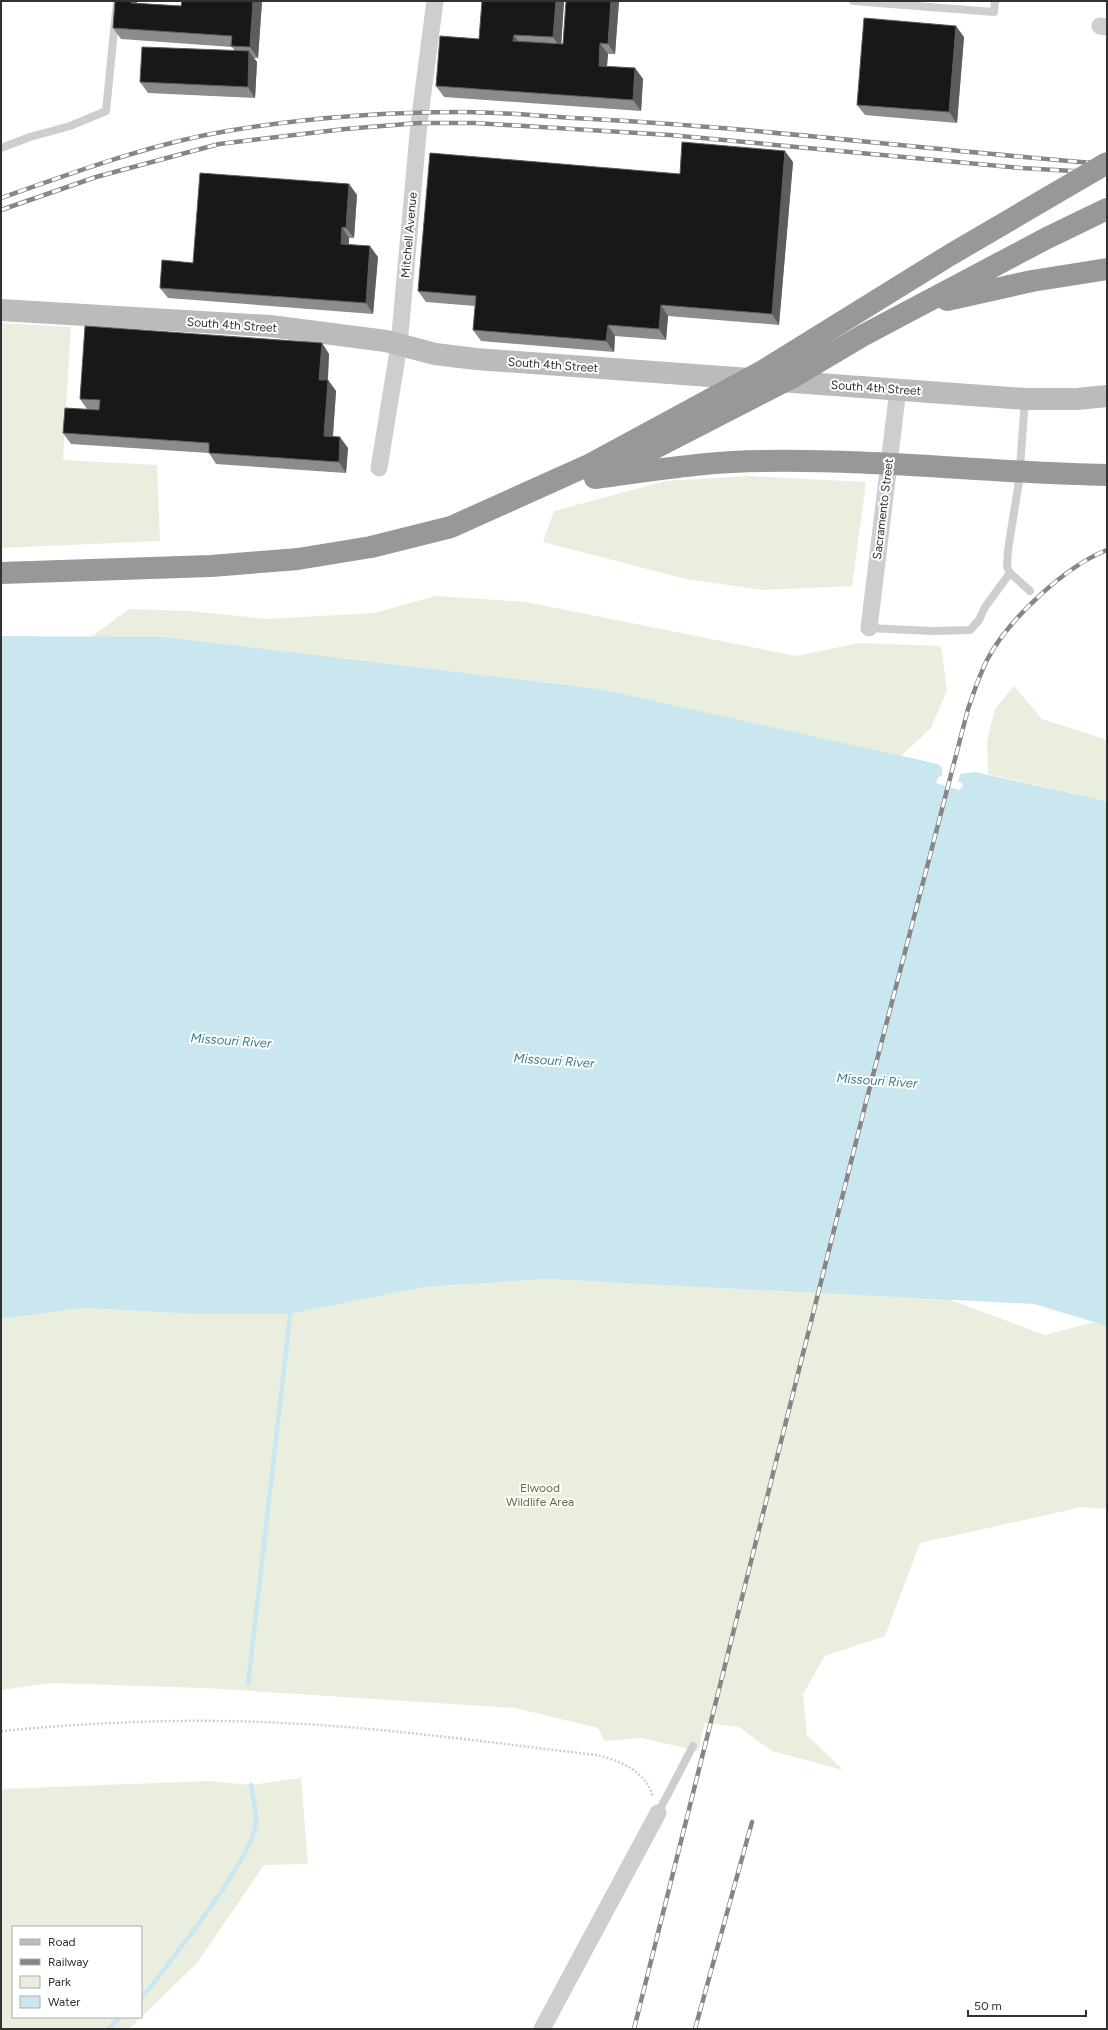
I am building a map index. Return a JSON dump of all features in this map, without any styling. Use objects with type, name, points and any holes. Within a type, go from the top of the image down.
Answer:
[{"type":"highway","points":[[1,574],[211,566],[298,559],[371,547],[451,527],[591,464],[760,372],[829,331],[950,255],[1107,163]]},
{"type":"highway","points":[[1,574],[210,567],[296,559],[371,547],[450,527],[595,478],[793,377],[862,336],[1047,238],[1107,210]]},
{"type":"highway","points":[[829,331],[1032,281],[1107,269]]},
{"type":"highway","points":[[595,478],[715,463],[762,461],[860,462],[1107,475]]},
{"type":"main road","name":"South 4th Street","points":[[1,310],[270,326],[386,341],[435,354],[476,359],[1025,398],[1077,399],[1107,396]]},
{"type":"street","name":"Mitchell Avenue","points":[[379,468],[399,345],[419,123],[435,1]]},
{"type":"street","name":"Sacramento Street","points":[[869,628],[898,389]]},
{"type":"street","points":[[542,2029],[658,1813]]},
{"type":"lane","points":[[1,148],[30,137],[70,126],[106,111],[117,1]]},
{"type":"lane","points":[[853,1],[994,12],[995,1]]},
{"type":"lane","points":[[1025,398],[1019,481],[1008,550],[1007,567],[1010,573],[1030,591]]},
{"type":"lane","points":[[869,628],[925,631],[970,630],[979,620],[986,607],[1010,573]]},
{"type":"lane","points":[[658,1813],[693,1746]]},
{"type":"path","points":[[1,1731],[158,1720],[286,1723],[413,1734],[596,1755],[615,1760],[637,1772],[652,1792],[658,1813]]},
{"type":"green space","points":[[1,323],[71,327],[63,460],[157,465],[160,541],[1,548]]},
{"type":"green space","points":[[747,476],[866,482],[852,586],[763,590],[686,579],[543,542],[554,511],[665,481]]},
{"type":"green space","points":[[436,596],[526,602],[796,656],[859,643],[941,646],[947,690],[931,728],[901,756],[601,689],[165,637],[91,637],[129,609],[190,611],[267,619],[374,613]]},
{"type":"green space","points":[[1014,686],[1042,719],[1107,740],[1107,801],[988,774],[987,741],[995,709]]},
{"type":"green space","name":"Elwood Wildlife Area","points":[[547,1279],[948,1299],[1045,1335],[1094,1322],[1107,1328],[1107,1509],[1082,1507],[920,1543],[885,1636],[825,1656],[803,1694],[807,1735],[843,1770],[772,1751],[739,1727],[705,1723],[698,1751],[641,1738],[604,1741],[598,1728],[515,1708],[205,1688],[50,1683],[1,1690],[1,1319],[83,1308],[193,1314],[424,1287]]},
{"type":"green space","points":[[301,1778],[308,1864],[264,1865],[197,1963],[142,2016],[142,1926],[12,1926],[12,2018],[140,2018],[129,2029],[1,2029],[1,1789],[209,1781],[251,1785]]},
{"type":"water","name":"Missouri River","points":[[1,636],[165,637],[601,689],[938,764],[942,768],[942,776],[938,777],[936,783],[959,790],[963,786],[962,783],[958,782],[960,774],[975,772],[1107,801],[1107,1328],[1094,1322],[1034,1304],[547,1279],[424,1287],[289,1314],[193,1314],[83,1308],[1,1319]]},
{"type":"building","points":[[115,1],[131,1],[131,3],[181,6],[182,1],[253,1],[250,47],[231,46],[232,36],[113,28]]},
{"type":"building","points":[[482,1],[556,1],[553,37],[514,35],[513,41],[563,44],[566,1],[611,1],[608,44],[600,43],[599,66],[635,68],[633,100],[436,86],[440,36],[479,39]]},
{"type":"building","points":[[864,18],[956,26],[949,112],[857,105]]},
{"type":"building","points":[[142,47],[249,51],[248,87],[140,82]]},
{"type":"building","points":[[682,142],[785,151],[772,314],[661,305],[659,329],[608,325],[606,341],[473,330],[476,296],[418,291],[430,153],[680,174]]},
{"type":"building","points":[[200,173],[349,184],[346,228],[342,227],[341,244],[370,246],[366,303],[160,288],[162,260],[193,263]]},
{"type":"building","points":[[85,326],[322,343],[319,380],[328,380],[324,436],[340,437],[339,462],[209,453],[209,443],[63,433],[65,408],[99,410],[100,400],[80,399]]},
{"type":"waterway","points":[[248,1684],[291,1308]]},
{"type":"waterway","points":[[142,1996],[150,1988],[194,1930],[228,1882],[242,1858],[252,1838],[256,1822],[251,1785]]},
{"type":"waterway","points":[[108,2029],[119,2018]]},
{"type":"railway","points":[[1,198],[141,151],[198,137],[256,126],[315,119],[403,113],[494,113],[656,123],[1107,164]]},
{"type":"railway","points":[[1,210],[96,177],[219,144],[345,129],[419,123],[475,123],[670,135],[1021,168],[1107,173]]},
{"type":"railway","points":[[634,2029],[865,1106],[968,709],[987,660],[996,644],[1009,628],[1039,596],[1056,582],[1090,558],[1107,550]]},
{"type":"railway","points":[[695,2029],[752,1822]]}]
